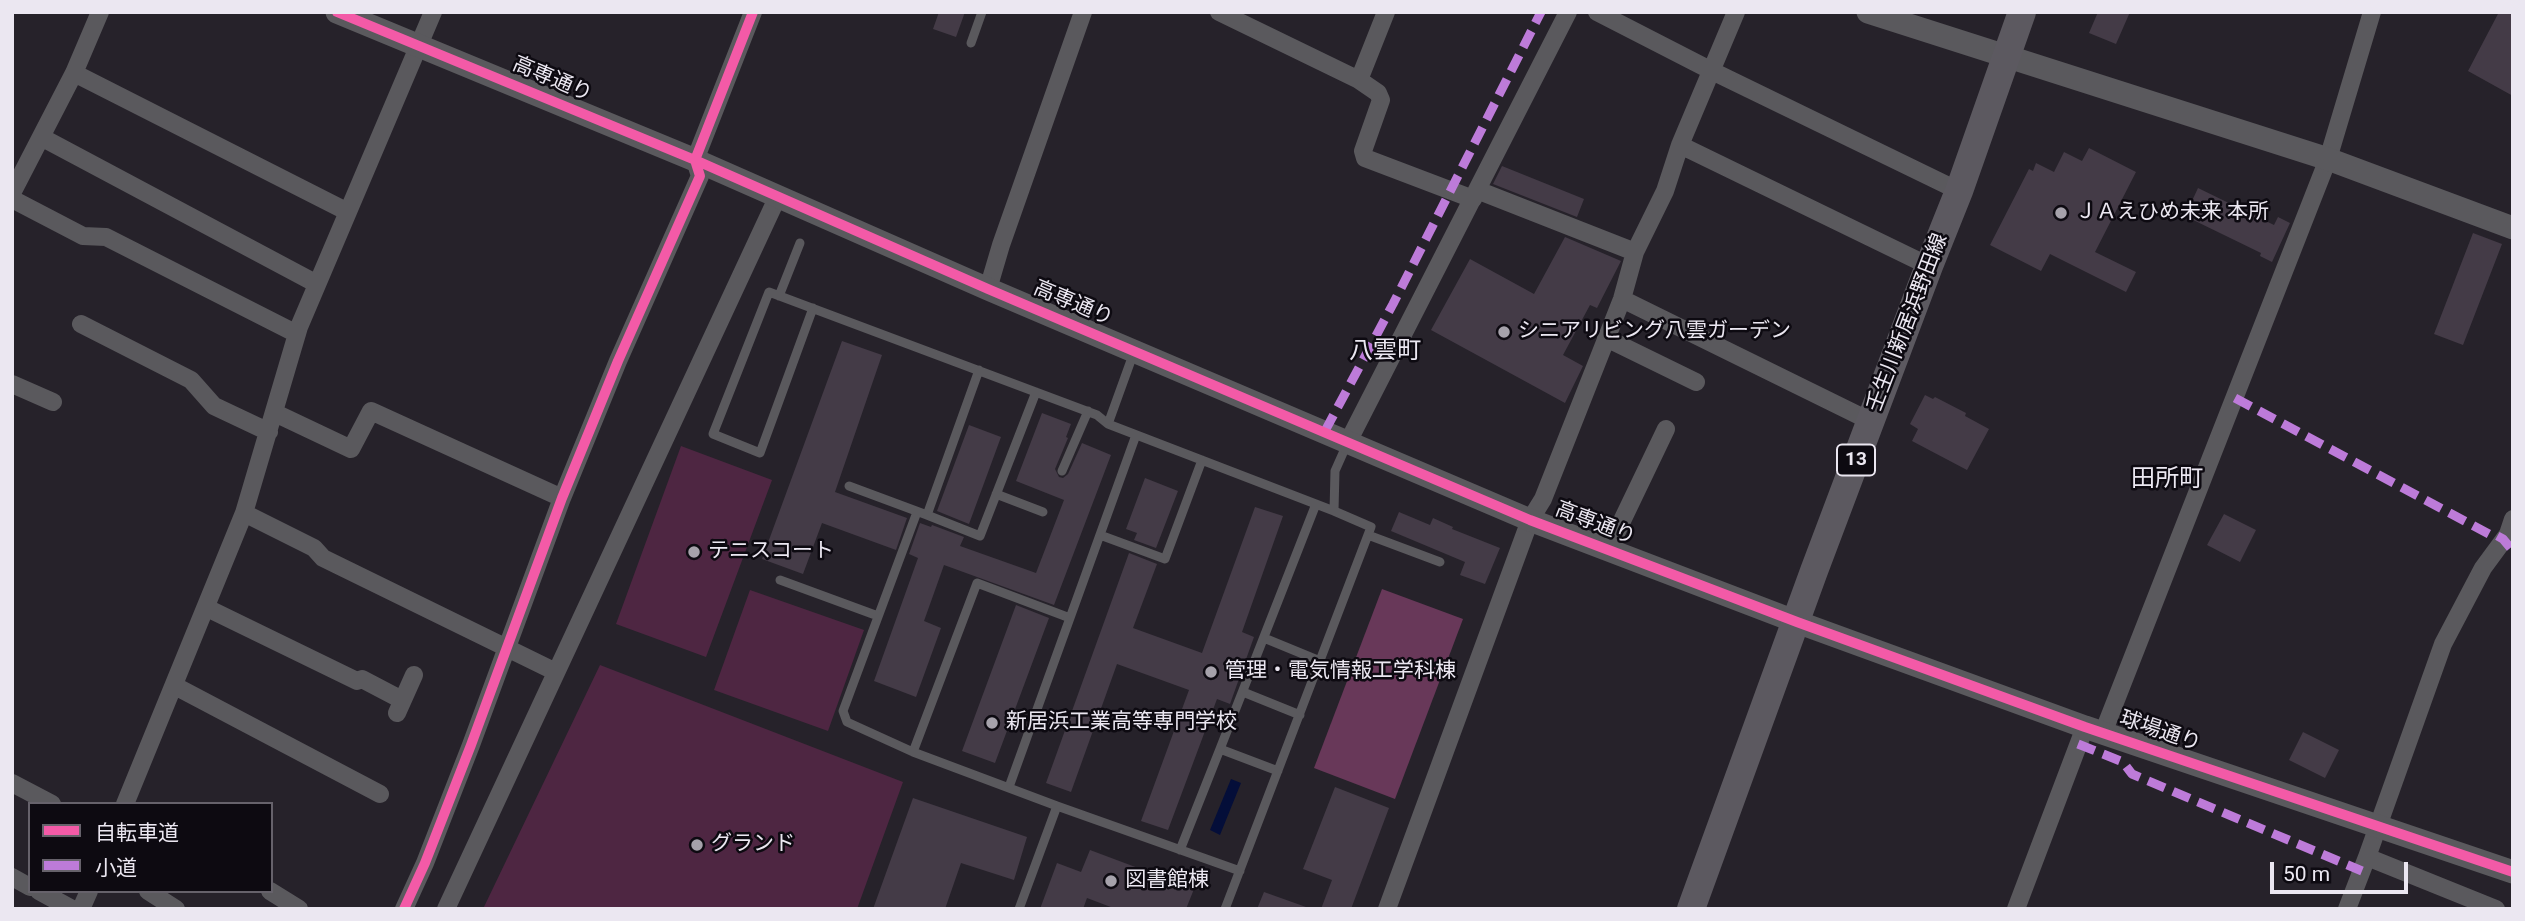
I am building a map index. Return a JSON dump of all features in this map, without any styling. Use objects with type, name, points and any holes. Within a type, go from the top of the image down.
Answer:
[{"type":"main road","name":"壬生川新居浜野田線","points":[[1691,909],[1870,421],[1959,191],[2022,12]]},
{"type":"street","points":[[12,192],[74,73],[100,12]]},
{"type":"street","name":"高専通り","points":[[337,12],[695,160],[988,289],[1530,520],[1797,622]]},
{"type":"street","points":[[126,802],[244,513],[297,334],[433,12]]},
{"type":"street","points":[[404,909],[425,863],[562,498],[618,361],[700,176],[695,160],[753,12]]},
{"type":"street","points":[[988,289],[1083,12]]},
{"type":"street","points":[[1219,12],[1359,80],[1378,93],[1381,100],[1363,151],[1365,158],[1635,252]]},
{"type":"street","points":[[1359,80],[1386,12]]},
{"type":"street","points":[[1348,442],[1568,12]]},
{"type":"street","points":[[1597,12],[1959,191]]},
{"type":"street","points":[[1387,909],[1530,520],[1543,499],[1622,299],[1635,252],[1665,191],[1679,145],[1736,12]]},
{"type":"street","points":[[1868,12],[2328,159],[2513,228]]},
{"type":"street","points":[[2016,909],[2094,730],[2328,159],[2372,12]]},
{"type":"street","points":[[74,73],[348,212]]},
{"type":"street","points":[[41,136],[317,284]]},
{"type":"street","points":[[1679,145],[1928,266]]},
{"type":"street","points":[[446,909],[778,197]]},
{"type":"street","points":[[12,199],[83,236],[106,237],[297,334]]},
{"type":"street","points":[[1622,299],[1870,421]]},
{"type":"street","points":[[81,324],[191,380],[214,406],[269,432]]},
{"type":"street","points":[[1606,338],[1696,382]]},
{"type":"street","points":[[12,384],[53,402]]},
{"type":"street","points":[[275,413],[351,449],[371,411],[562,498]]},
{"type":"street","points":[[1608,550],[1666,429]]},
{"type":"street","points":[[244,513],[313,548],[323,558],[556,672]]},
{"type":"street","points":[[2347,909],[2443,644],[2483,568],[2508,534],[2513,519]]},
{"type":"street","points":[[206,608],[356,681],[362,680],[400,707],[414,675]]},
{"type":"street","name":"球場通り","points":[[1797,622],[2094,730],[2513,872]]},
{"type":"street","points":[[175,686],[380,794]]},
{"type":"street","points":[[12,782],[48,802]]},
{"type":"street","points":[[2367,857],[2496,909]]},
{"type":"street","points":[[12,877],[28,886]]},
{"type":"street","points":[[43,893],[72,909]]},
{"type":"street","points":[[81,909],[88,893]]},
{"type":"street","points":[[151,893],[176,909]]},
{"type":"street","points":[[273,893],[299,909]]},
{"type":"lane","points":[[971,43],[982,12]]},
{"type":"lane","points":[[779,296],[800,243]]},
{"type":"lane","points":[[813,308],[760,453],[713,434],[769,292],[813,308],[1088,411],[1108,425],[1371,527],[1225,909]]},
{"type":"lane","points":[[1108,425],[1135,351]]},
{"type":"lane","points":[[979,370],[878,616],[843,711],[847,722],[913,752],[1240,871]]},
{"type":"lane","points":[[849,486],[980,536],[1036,392]]},
{"type":"lane","points":[[1062,471],[1088,411]]},
{"type":"lane","points":[[1009,787],[1136,435]]},
{"type":"lane","points":[[1334,511],[1335,471],[1348,442]]},
{"type":"lane","points":[[1100,535],[1165,559],[1202,460]]},
{"type":"lane","points":[[996,494],[1043,512]]},
{"type":"lane","points":[[1180,850],[1316,504]]},
{"type":"lane","points":[[1368,535],[1440,562]]},
{"type":"lane","points":[[780,580],[878,616]]},
{"type":"lane","points":[[913,752],[977,583],[1070,618]]},
{"type":"lane","points":[[1264,638],[1320,661]]},
{"type":"lane","points":[[1243,692],[1300,715]]},
{"type":"lane","points":[[1220,749],[1278,771]]},
{"type":"lane","points":[[1019,909],[1057,806]]},
{"type":"shaded area","name":"テニスコート","points":[[681,446],[772,480],[706,657],[616,624]]},
{"type":"shaded area","points":[[1382,589],[1463,619],[1395,799],[1314,768]]},
{"type":"shaded area","name":"テニスコート","points":[[750,590],[864,630],[828,731],[714,690]]},
{"type":"shaded area","name":"グランド","points":[[600,665],[903,782],[857,909],[483,909]]},
{"type":"shaded area","points":[[1231,779],[1241,783],[1220,835],[1210,830]]},
{"type":"building","points":[[939,12],[965,12],[956,37],[933,29]]},
{"type":"building","points":[[2098,12],[2130,12],[2116,44],[2089,33]]},
{"type":"building","points":[[2499,12],[2513,12],[2513,96],[2468,71]]},
{"type":"building","name":"ＪＡえひめ未来 本所","points":[[2089,148],[2136,172],[2095,252],[2136,272],[2126,292],[2050,254],[2041,271],[1990,245],[2029,169],[2033,171],[2036,163],[2054,172],[2064,152],[2082,161]]},
{"type":"building","points":[[1502,166],[1584,199],[1577,217],[1493,184]]},
{"type":"building","points":[[2198,188],[2274,225],[2278,217],[2290,223],[2272,262],[2260,256],[2261,253],[2185,216]]},
{"type":"building","points":[[2473,233],[2502,244],[2463,345],[2434,334]]},
{"type":"building","name":"シニアリビング八雲ガーデン","points":[[1565,237],[1621,261],[1597,308],[1590,305],[1563,355],[1583,366],[1565,403],[1431,330],[1470,259],[1534,294]]},
{"type":"building","points":[[842,341],[882,355],[835,492],[907,518],[896,550],[822,523],[803,574],[762,559]]},
{"type":"building","points":[[1925,395],[1933,399],[1935,397],[1966,413],[1965,416],[1989,429],[1967,470],[1912,441],[1918,429],[1910,424]]},
{"type":"building","points":[[1042,413],[1071,424],[1055,469],[1059,477],[1063,478],[1068,474],[1082,443],[1111,455],[1054,605],[944,565],[924,621],[941,628],[916,697],[874,681],[918,558],[909,554],[920,523],[964,537],[960,546],[1036,573],[1064,500],[1016,481]]},
{"type":"building","points":[[969,425],[1001,437],[969,524],[937,511]]},
{"type":"building","points":[[1145,478],[1178,491],[1156,548],[1134,540],[1137,533],[1126,529]]},
{"type":"building","points":[[1255,507],[1283,516],[1242,632],[1254,637],[1230,704],[1217,699],[1168,830],[1141,821],[1189,690],[1117,664],[1071,792],[1046,783],[1129,553],[1157,564],[1133,628],[1202,653]]},
{"type":"building","points":[[1399,512],[1430,525],[1433,518],[1453,527],[1452,529],[1500,548],[1485,584],[1460,575],[1465,562],[1391,531]]},
{"type":"building","points":[[2224,514],[2256,530],[2240,562],[2207,545]]},
{"type":"building","points":[[1016,605],[1049,618],[995,763],[962,751]]},
{"type":"building","points":[[2303,732],[2339,750],[2325,778],[2289,760]]},
{"type":"building","points":[[1335,787],[1389,808],[1351,909],[1321,909],[1332,880],[1303,869]]},
{"type":"building","points":[[913,798],[1027,837],[1014,880],[961,863],[945,909],[873,909]]},
{"type":"building","name":"図書館棟","points":[[1090,850],[1194,889],[1186,909],[1116,909],[1087,898],[1083,909],[1040,909],[1057,863],[1081,872]]},
{"type":"building","points":[[1264,892],[1306,907],[1306,909],[1257,909]]},
{"type":"marked path","points":[[1325,431],[1393,304],[1541,12]]},
{"type":"marked path","points":[[2235,398],[2489,534],[2494,534],[2503,539],[2513,551]]},
{"type":"marked path","points":[[2078,744],[2123,762],[2132,774],[2362,871]]},
{"type":"cycle path","points":[[337,12],[695,160],[988,289],[1530,520],[1797,622],[2085,727],[2513,872]]},
{"type":"cycle path","points":[[404,909],[471,745],[562,498],[618,361],[700,176],[695,160],[753,12]]},
{"type":"place","name":"ＪＡえひめ未来 本所","points":[[2061,213]]},
{"type":"place","name":"シニアリビング八雲ガーデン","points":[[1504,332]]},
{"type":"place","name":"テニスコート","points":[[694,552]]},
{"type":"place","name":"管理・電気情報工学科棟","points":[[1211,672]]},
{"type":"place","name":"新居浜工業高等専門学校","points":[[992,723]]},
{"type":"place","name":"グランド","points":[[697,845]]},
{"type":"place","name":"図書館棟","points":[[1111,881]]},
{"type":"district","name":"八雲町","points":[[1385,352]]},
{"type":"district","name":"田所町","points":[[2167,480]]}]
